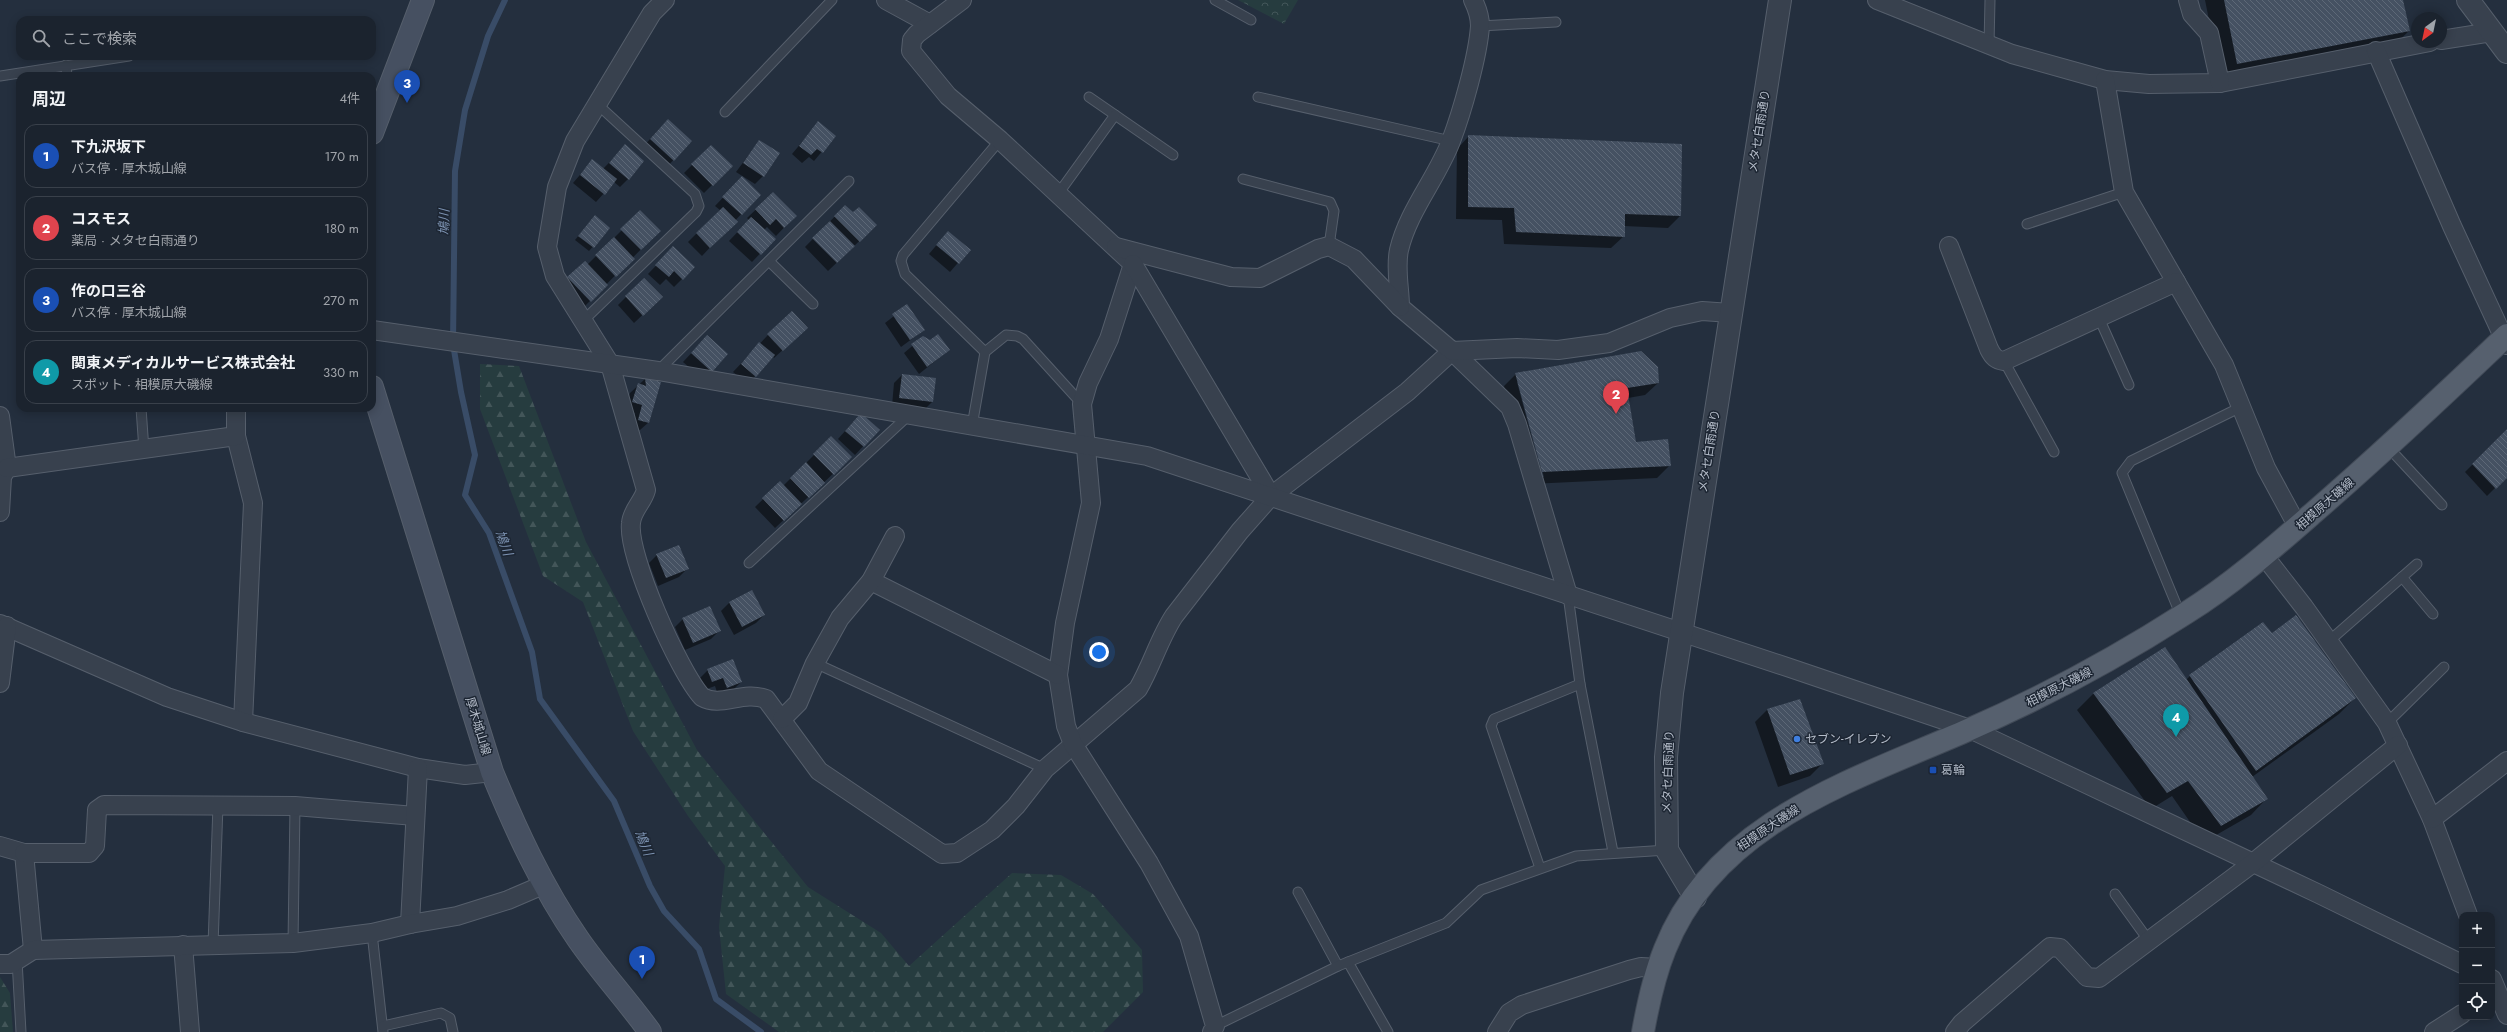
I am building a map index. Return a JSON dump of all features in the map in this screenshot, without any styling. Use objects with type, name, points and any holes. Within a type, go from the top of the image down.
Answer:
[{"type":"main road","points":[[376,123],[423,0]]},
{"type":"main road","name":"相模原大磯線","points":[[1643,1032],[1658,968],[1673,932],[1695,897],[1723,861],[1770,824],[1839,786],[1970,729],[2090,671],[2181,616],[2265,557],[2506,340]]},
{"type":"main road","name":"厚木城山線","points":[[376,400],[492,772],[543,885],[578,939],[650,1032]]},
{"type":"street","points":[[665,0],[652,13],[574,141],[557,187],[547,247],[555,276],[584,320],[610,364],[645,482],[644,497],[634,512],[630,530],[636,557],[657,617],[702,697],[715,702],[754,695],[766,699],[782,719],[812,763],[828,778],[902,825],[942,854],[957,852],[992,830],[1016,806],[1045,769],[1073,744],[1107,718],[1138,689],[1146,676],[1165,631],[1174,616],[1240,532],[1271,496],[1407,392],[1452,351],[1517,348],[1558,350],[1610,343],[1670,318],[1702,311],[1731,313]]},
{"type":"street","points":[[886,0],[930,24]]},
{"type":"street","points":[[962,0],[930,24],[912,40],[911,51],[948,96],[1000,140],[1133,264],[1271,496]]},
{"type":"street","points":[[1400,307],[1398,268],[1399,250],[1412,218],[1451,141],[1464,96],[1480,26],[1479,14],[1473,0]]},
{"type":"street","name":"メタセ白雨通り","points":[[1666,850],[1666,757],[1672,693],[1780,0]]},
{"type":"street","points":[[1877,0],[2012,54],[2105,80],[2148,84],[2220,83],[2411,45]]},
{"type":"street","points":[[2188,0],[2192,14],[2209,33],[2220,83]]},
{"type":"street","points":[[2468,0],[2507,52]]},
{"type":"street","points":[[2447,39],[2492,32]]},
{"type":"street","points":[[2376,51],[2506,340]]},
{"type":"street","points":[[2105,80],[2124,192],[2224,365],[2266,468],[2298,527]]},
{"type":"street","points":[[1113,246],[1231,277],[1249,279],[1260,278],[1318,249],[1329,246],[1354,259],[1400,307],[1452,351],[1510,407],[1518,424],[1568,595]]},
{"type":"street","points":[[1949,246],[1989,349],[1995,358],[2004,361],[2176,282]]},
{"type":"street","points":[[1133,264],[1109,339],[1088,383],[1082,404],[1091,503],[1064,623],[1058,675],[1066,726],[1073,744],[1149,863],[1189,936],[1213,1029]]},
{"type":"street","points":[[376,331],[496,349],[658,371],[908,416],[1147,456],[1970,729],[2459,963]]},
{"type":"street","points":[[236,412],[236,436],[253,503],[243,722]]},
{"type":"street","points":[[0,416],[7,468],[2,477],[0,512]]},
{"type":"street","points":[[7,468],[236,436]]},
{"type":"street","points":[[782,719],[798,703],[815,663],[840,618],[871,581],[895,536]]},
{"type":"street","points":[[2265,557],[2387,723],[2432,819],[2467,912]]},
{"type":"street","points":[[871,581],[1058,675]]},
{"type":"street","points":[[0,683],[3,625],[167,697],[243,722],[418,768],[464,775],[492,772]]},
{"type":"street","points":[[1955,1032],[1962,1023],[2050,947],[2060,948],[2087,977],[2094,979],[2149,941],[2253,863],[2398,745]]},
{"type":"street","points":[[2432,819],[2507,761]]},
{"type":"street","points":[[410,924],[418,768]]},
{"type":"street","points":[[0,846],[24,853],[88,854],[95,846],[97,810],[104,805],[295,806],[415,816]]},
{"type":"street","points":[[1666,850],[1695,897]]},
{"type":"street","points":[[24,853],[33,950]]},
{"type":"street","points":[[8,962],[33,950],[293,943],[372,933],[410,924],[457,916],[508,900],[543,885]]},
{"type":"street","points":[[183,945],[190,1032]]},
{"type":"street","points":[[1497,1032],[1510,1013],[1522,1005],[1629,970],[1641,967],[1658,968]]},
{"type":"street","points":[[2495,985],[2507,1015]]},
{"type":"street","points":[[2434,1032],[2459,1016]]},
{"type":"lane","points":[[725,112],[832,0]]},
{"type":"lane","points":[[1215,0],[1251,20]]},
{"type":"lane","points":[[1989,45],[1990,0]]},
{"type":"lane","points":[[1480,26],[1556,22]]},
{"type":"lane","points":[[24,72],[101,60]]},
{"type":"lane","points":[[66,65],[67,72]]},
{"type":"lane","points":[[0,76],[16,73]]},
{"type":"lane","points":[[1089,97],[1173,155]]},
{"type":"lane","points":[[1258,97],[1451,141]]},
{"type":"lane","points":[[584,320],[696,212],[699,206],[699,200],[695,194],[596,103]]},
{"type":"lane","points":[[1058,194],[1115,115]]},
{"type":"lane","points":[[985,352],[904,274],[901,261],[903,255],[1000,140]]},
{"type":"lane","points":[[1243,179],[1330,202],[1334,211],[1329,246]]},
{"type":"lane","points":[[658,371],[849,181]]},
{"type":"lane","points":[[2028,224],[2124,192]]},
{"type":"lane","points":[[769,261],[813,304]]},
{"type":"lane","points":[[2099,318],[2129,385]]},
{"type":"lane","points":[[972,426],[985,352],[1006,335],[1017,336],[1082,404]]},
{"type":"lane","points":[[2004,361],[2054,452]]},
{"type":"lane","points":[[2181,616],[2122,474],[2131,461],[2241,407]]},
{"type":"lane","points":[[141,412],[144,450]]},
{"type":"lane","points":[[749,563],[908,416]]},
{"type":"lane","points":[[2388,447],[2442,505]]},
{"type":"lane","points":[[2328,642],[2417,564]]},
{"type":"lane","points":[[2402,577],[2434,614]]},
{"type":"lane","points":[[1568,595],[1580,684],[1613,852]]},
{"type":"lane","points":[[815,663],[1045,769]]},
{"type":"lane","points":[[2387,723],[2444,667]]},
{"type":"lane","points":[[1540,868],[1491,726],[1494,719],[1580,684]]},
{"type":"lane","points":[[213,945],[218,805]]},
{"type":"lane","points":[[293,943],[295,806]]},
{"type":"lane","points":[[1213,1029],[1338,966],[1446,923],[1481,890],[1576,856],[1613,852],[1666,850]]},
{"type":"lane","points":[[1298,892],[1338,966]]},
{"type":"lane","points":[[2115,894],[2149,941]]},
{"type":"lane","points":[[372,933],[383,1029],[440,1013],[450,1018],[453,1032]]},
{"type":"lane","points":[[8,962],[21,1032]]},
{"type":"lane","points":[[1348,962],[1388,1032]]},
{"type":"green space","points":[[1238,0],[1298,0],[1284,24]]},
{"type":"green space","points":[[480,364],[519,366],[586,542],[697,750],[808,887],[881,933],[909,966],[1012,873],[1061,875],[1093,894],[1142,950],[1143,992],[1103,1032],[779,1032],[726,994],[719,927],[725,866],[688,816],[633,731],[583,602],[543,576],[480,409]]},
{"type":"green space","points":[[0,977],[10,993],[13,1032],[0,1032]]},
{"type":"building","points":[[2224,0],[2403,0],[2410,31],[2237,64]]},
{"type":"building","points":[[668,119],[692,141],[674,161],[650,139]]},
{"type":"building","points":[[818,121],[836,136],[823,153],[817,149],[811,155],[799,146]]},
{"type":"building","points":[[1468,135],[1682,144],[1681,216],[1625,214],[1625,237],[1516,232],[1514,208],[1468,207]]},
{"type":"building","points":[[759,140],[780,153],[764,177],[743,163]]},
{"type":"building","points":[[625,144],[644,161],[629,180],[609,163]]},
{"type":"building","points":[[711,145],[733,166],[713,186],[691,164]]},
{"type":"building","points":[[592,159],[617,179],[605,195],[580,175]]},
{"type":"building","points":[[742,176],[761,195],[742,215],[722,197]]},
{"type":"building","points":[[773,192],[797,216],[784,228],[776,219],[770,225],[755,209]]},
{"type":"building","points":[[845,205],[853,212],[859,207],[877,225],[860,242],[834,216]]},
{"type":"building","points":[[723,207],[738,222],[710,248],[696,233]]},
{"type":"building","points":[[640,210],[661,231],[641,250],[620,229]]},
{"type":"building","points":[[595,215],[610,228],[594,248],[578,236]]},
{"type":"building","points":[[751,217],[776,239],[761,255],[737,232]]},
{"type":"building","points":[[830,221],[855,246],[837,263],[812,238]]},
{"type":"building","points":[[948,231],[971,250],[959,264],[936,245]]},
{"type":"building","points":[[614,237],[635,259],[616,277],[595,255]]},
{"type":"building","points":[[673,246],[695,267],[683,280],[674,271],[669,277],[655,265]]},
{"type":"building","points":[[585,261],[608,285],[591,302],[567,277]]},
{"type":"building","points":[[644,278],[663,297],[643,316],[625,296]]},
{"type":"building","points":[[907,304],[925,330],[910,340],[892,314]]},
{"type":"building","points":[[792,311],[808,328],[783,351],[767,334]]},
{"type":"building","points":[[938,334],[950,350],[927,367],[911,344],[923,336],[930,340]]},
{"type":"building","points":[[707,335],[728,354],[712,372],[691,353]]},
{"type":"building","points":[[759,342],[775,355],[756,377],[741,364]]},
{"type":"building","points":[[1641,351],[1658,367],[1659,383],[1627,388],[1636,442],[1668,439],[1671,466],[1542,472],[1515,373]]},
{"type":"building","points":[[902,374],[936,378],[933,402],[899,398]]},
{"type":"building","points":[[645,378],[661,382],[649,423],[638,420],[642,405],[632,402],[638,383],[646,386]]},
{"type":"building","points":[[861,413],[880,430],[864,447],[845,431]]},
{"type":"building","points":[[2507,429],[2507,478],[2496,489],[2472,464]]},
{"type":"building","points":[[831,436],[852,457],[834,475],[813,454]]},
{"type":"building","points":[[806,462],[825,483],[809,498],[790,478]]},
{"type":"building","points":[[780,481],[802,504],[784,521],[762,498]]},
{"type":"building","points":[[679,545],[689,569],[666,578],[656,554]]},
{"type":"building","points":[[752,590],[765,615],[742,627],[729,602]]},
{"type":"building","points":[[710,606],[721,631],[693,643],[682,618]]},
{"type":"building","points":[[2296,615],[2356,698],[2256,771],[2189,675],[2263,622],[2272,633]]},
{"type":"building","points":[[2165,647],[2268,799],[2221,826],[2188,781],[2167,793],[2093,693]]},
{"type":"building","points":[[733,659],[742,682],[727,688],[723,678],[712,682],[707,669]]},
{"type":"building","points":[[1800,699],[1824,764],[1790,775],[1767,709]]},
{"type":"waterway","name":"鳩川","points":[[505,0],[488,36],[465,110],[455,171],[453,344],[461,392],[475,455],[465,495],[489,533],[532,652],[540,699],[614,801],[650,886],[664,911],[699,949],[716,999],[761,1032]]},
{"type":"place","name":"作の口三谷","points":[[407,103]]},
{"type":"place","name":"コスモス","points":[[1616,414]]},
{"type":"place","name":"関東メディカルサービス株式会社","points":[[2176,737]]},
{"type":"place","name":"セブン-イレブン","points":[[1797,739]]},
{"type":"place","name":"葛輪","points":[[1933,770]]},
{"type":"place","name":"下九沢坂下","points":[[642,979]]}]
